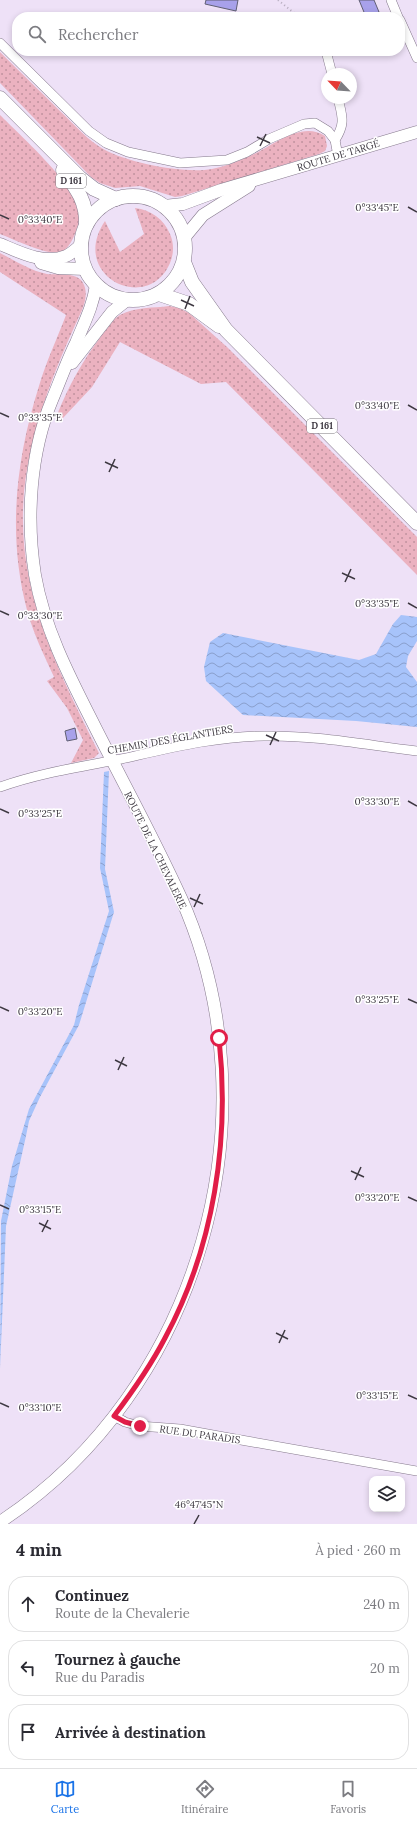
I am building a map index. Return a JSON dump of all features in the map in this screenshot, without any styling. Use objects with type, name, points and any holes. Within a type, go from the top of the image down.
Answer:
[{"type":"main road","name":"D 161","points":[[0,98],[80,178],[94,189],[116,199]]},
{"type":"main road","name":"D 161","points":[[42,141],[84,201],[87,212],[86,226]]},
{"type":"main road","points":[[133,196],[149,199],[164,206],[177,220],[184,238],[185,250],[184,262],[178,275],[170,286],[159,294],[143,300],[126,300],[110,295],[96,285],[85,269],[81,245],[86,226],[94,214],[104,205],[116,199],[133,196]]},
{"type":"main road","name":"D 161","points":[[184,262],[192,282],[226,330],[417,523]]},
{"type":"main road","name":"D 161","points":[[159,294],[190,304],[205,317],[226,330]]},
{"type":"street","points":[[391,0],[396,12]]},
{"type":"street","points":[[405,31],[417,58]]},
{"type":"street","points":[[0,42],[12,54]]},
{"type":"street","points":[[14,56],[88,131],[106,143],[128,152],[180,163],[227,160],[247,152],[269,139],[304,124],[315,123],[328,131],[335,140],[338,156]]},
{"type":"street","points":[[327,56],[330,68]]},
{"type":"street","points":[[335,140],[341,131],[343,122],[339,104]]},
{"type":"street","name":"ROUTE DE TARGÉ","points":[[164,206],[183,204],[221,190],[417,132]]},
{"type":"street","name":"ROUTE DE TARGÉ","points":[[184,238],[203,215],[260,179]]},
{"type":"street","points":[[0,244],[42,264],[58,268],[85,269]]},
{"type":"street","points":[[24,255],[52,259],[67,256],[81,245]]},
{"type":"street","name":"ROUTE DE LA CHEVALERIE","points":[[96,285],[93,304],[43,426],[37,450],[32,501],[32,551],[40,597],[55,646],[181,899],[200,951],[215,1010],[222,1067],[223,1099],[220,1154],[215,1186],[196,1263],[166,1337],[134,1388],[114,1416]]},
{"type":"street","name":"ROUTE DE LA CHEVALERIE","points":[[63,375],[112,312],[126,300]]},
{"type":"street","name":"CHEMIN DES ÉGLANTIERS","points":[[0,787],[54,771],[208,742],[263,736],[306,738],[417,751]]},
{"type":"street","points":[[0,1522],[53,1481],[114,1416]]},
{"type":"street","name":"RUE DU PARADIS","points":[[114,1416],[125,1422],[140,1426],[180,1429],[224,1436],[417,1471]]},
{"type":"path","points":[[278,0],[293,12]]},
{"type":"shaded area","points":[[0,52],[87,137],[105,150],[128,159],[172,169],[212,169],[247,157],[287,136],[307,131],[316,132],[325,136],[327,146],[325,151],[319,154],[182,196],[175,197],[140,186],[115,188],[100,183],[91,177],[0,83]]},
{"type":"shaded area","points":[[0,115],[56,172],[74,197],[79,211],[79,222],[72,240],[63,251],[50,252],[41,250],[0,234]]},
{"type":"shaded area","points":[[135,208],[152,213],[161,220],[171,237],[173,252],[170,263],[159,278],[145,286],[130,287],[115,282],[104,272],[96,258],[96,241],[105,221],[120,252],[144,234]]},
{"type":"shaded area","points":[[0,253],[41,273],[77,277],[83,283],[86,292],[83,307],[61,357],[41,412],[27,469],[23,508],[24,546],[30,582],[39,617],[51,651],[66,685],[99,753],[94,758],[71,763],[83,740],[67,708],[47,681],[54,677],[29,619],[21,582],[17,553],[16,525],[20,469],[31,413],[45,368],[66,315],[0,272]]},
{"type":"shaded area","points":[[169,306],[179,308],[189,313],[227,347],[417,537],[417,575],[226,382],[201,384],[120,342],[92,387],[63,418],[57,415],[66,393],[83,363],[95,344],[115,319],[131,310]]},
{"type":"water","points":[[401,615],[417,617],[417,641],[408,656],[406,667],[417,682],[417,727],[356,721],[243,715],[206,681],[204,667],[210,642],[223,633],[359,660],[376,654],[393,624]]},
{"type":"water","points":[[109,771],[105,869],[114,912],[79,1025],[40,1097],[29,1121],[6,1226],[0,1369],[1,1221],[12,1166],[29,1109],[74,1025],[109,911],[100,868],[104,772]]},
{"type":"building","points":[[206,0],[238,0],[236,11],[205,4]]},
{"type":"building","points":[[359,0],[374,0],[379,12],[364,12]]},
{"type":"building","points":[[75,728],[77,739],[67,741],[65,731]]},
{"type":"route","points":[[140,1426],[125,1422],[114,1416],[151,1363],[166,1337],[188,1287],[204,1238],[220,1154],[223,1099],[219,1038]]}]
